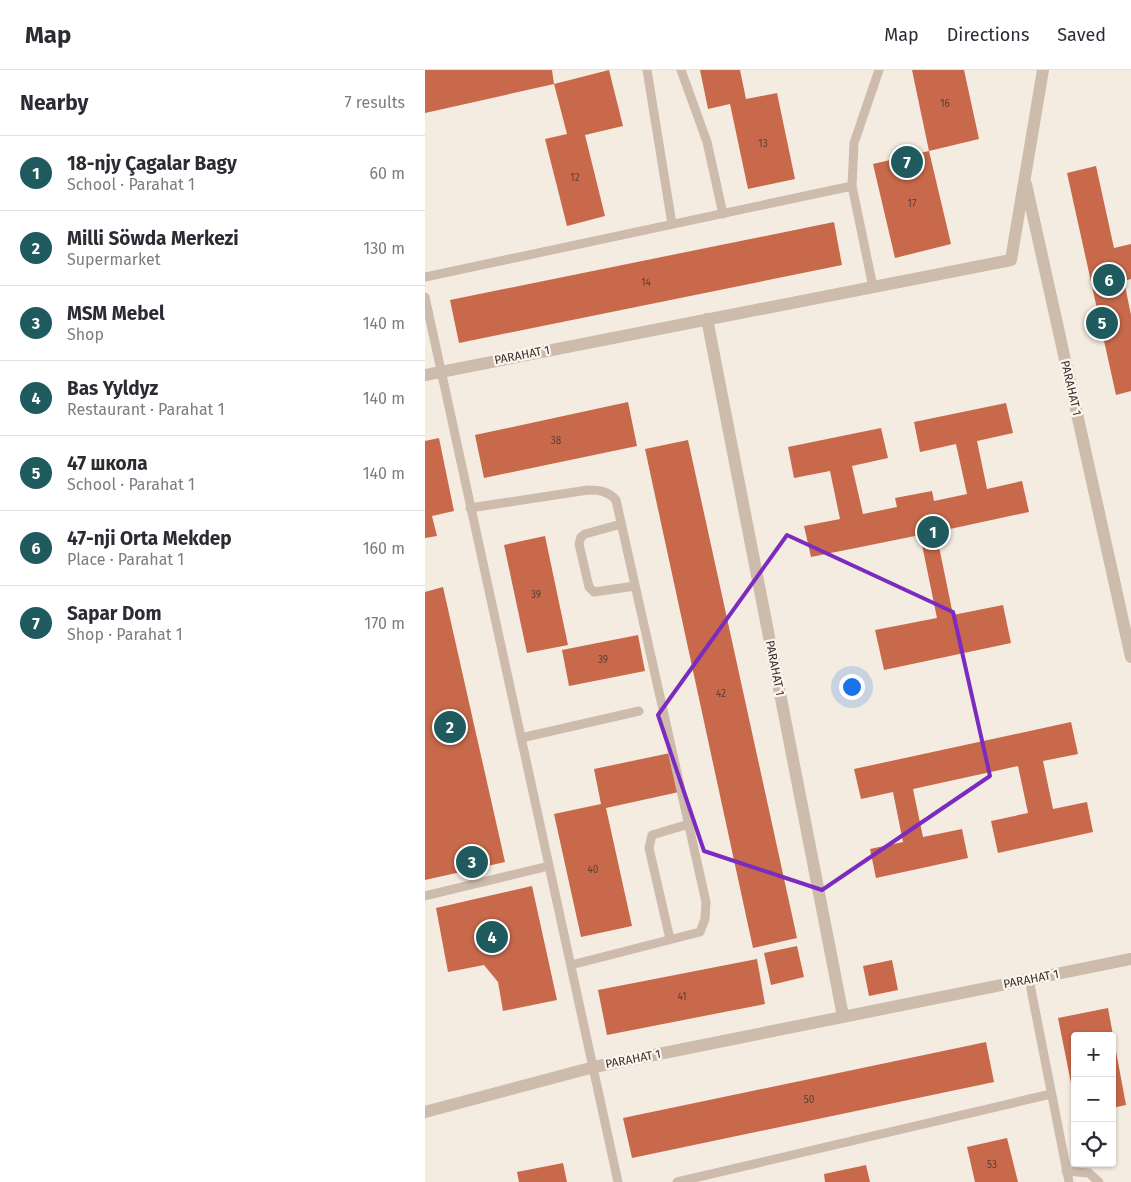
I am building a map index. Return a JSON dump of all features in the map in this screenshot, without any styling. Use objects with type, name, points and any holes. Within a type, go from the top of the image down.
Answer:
[{"type":"street","name":"PARAHAT 1","points":[[425,375],[1011,260],[1043,70]]},
{"type":"street","name":"PARAHAT 1","points":[[1025,178],[1131,657]]},
{"type":"street","name":"PARAHAT 1","points":[[707,320],[843,1016]]},
{"type":"street","name":"PARAHAT 1","points":[[425,1112],[594,1067],[1131,959]]},
{"type":"lane","points":[[647,70],[671,224]]},
{"type":"lane","points":[[681,70],[707,142],[723,214]]},
{"type":"lane","points":[[873,287],[852,186],[855,142],[879,70]]},
{"type":"lane","points":[[425,276],[852,186]]},
{"type":"lane","points":[[425,297],[618,1182]]},
{"type":"lane","points":[[470,508],[588,490],[600,490],[611,494],[615,500],[621,524],[689,824],[706,902],[705,919],[699,932],[571,965]]},
{"type":"lane","points":[[621,524],[581,537],[579,544],[589,587],[593,592],[635,586]]},
{"type":"lane","points":[[521,738],[639,711]]},
{"type":"lane","points":[[671,939],[649,848],[650,840],[652,835],[689,824]]},
{"type":"lane","points":[[425,896],[549,866]]},
{"type":"lane","points":[[1029,979],[1069,1182]]},
{"type":"lane","points":[[677,1182],[1051,1094]]},
{"type":"lane","points":[[1067,1171],[1089,1173],[1099,1182]]},
{"type":"highlighted area","points":[[787,535],[953,612],[990,776],[822,890],[704,851],[658,715]]},
{"type":"building","points":[[425,70],[552,70],[554,84],[425,113]]},
{"type":"building","points":[[609,70],[623,126],[585,135],[605,216],[567,226],[545,139],[567,134],[554,84]]},
{"type":"building","points":[[700,70],[740,70],[746,99],[777,93],[795,179],[748,189],[730,104],[708,109]]},
{"type":"building","points":[[912,70],[964,70],[979,139],[929,151]]},
{"type":"building","points":[[929,151],[951,244],[895,258],[873,164]]},
{"type":"building","points":[[1096,166],[1114,248],[1131,244],[1131,279],[1124,281],[1131,315],[1131,391],[1116,395],[1067,173]]},
{"type":"building","points":[[834,222],[842,265],[459,343],[450,300]]},
{"type":"building","points":[[628,402],[637,446],[484,478],[475,435]]},
{"type":"building","points":[[1006,403],[1013,433],[977,441],[987,489],[1022,481],[1029,512],[936,532],[953,615],[1003,605],[1011,643],[884,670],[875,630],[937,618],[920,535],[811,557],[804,526],[840,519],[830,471],[794,478],[788,447],[881,428],[888,458],[852,466],[863,514],[897,507],[895,498],[932,491],[934,501],[967,494],[956,444],[920,452],[914,422]]},
{"type":"building","points":[[439,438],[454,511],[432,516],[437,536],[425,538],[425,441]]},
{"type":"building","points":[[688,440],[797,938],[753,948],[645,449]]},
{"type":"building","points":[[545,536],[568,645],[527,653],[504,545]]},
{"type":"building","points":[[443,587],[505,862],[425,880],[425,592]]},
{"type":"building","points":[[638,635],[645,671],[569,686],[562,650]]},
{"type":"building","points":[[1071,722],[1078,754],[1043,761],[1053,809],[1087,802],[1093,832],[998,853],[991,821],[1028,813],[1018,766],[913,789],[923,837],[962,829],[968,858],[876,878],[870,849],[903,842],[893,792],[861,799],[854,769]]},
{"type":"building","points":[[670,753],[679,792],[606,808],[632,926],[581,937],[554,814],[601,804],[594,769]]},
{"type":"building","points":[[532,886],[557,1000],[503,1011],[498,982],[484,965],[448,972],[436,908]]},
{"type":"building","points":[[797,946],[804,977],[771,985],[764,953]]},
{"type":"building","points":[[757,959],[765,1004],[607,1035],[598,990]]},
{"type":"building","points":[[892,960],[898,990],[869,996],[863,966]]},
{"type":"building","points":[[1108,1008],[1112,1032],[1071,1032],[1071,1083],[1058,1018]]},
{"type":"building","points":[[986,1042],[994,1082],[632,1158],[623,1118]]},
{"type":"building","points":[[1116,1051],[1126,1105],[1116,1107]]},
{"type":"building","points":[[1007,1138],[1018,1182],[975,1182],[967,1147]]},
{"type":"building","points":[[563,1163],[567,1182],[519,1182],[517,1172]]},
{"type":"building","points":[[866,1165],[870,1182],[825,1182],[824,1174]]},
{"type":"place","name":"Sapar Dom","points":[[907,162]]},
{"type":"place","name":"47-nji Orta Mekdep","points":[[1109,280]]},
{"type":"place","name":"47 школа","points":[[1102,323]]},
{"type":"place","name":"18-njy Çagalar Bagy","points":[[933,532]]},
{"type":"place","name":"Milli Söwda Merkezi","points":[[450,727]]},
{"type":"place","name":"MSM Mebel","points":[[472,862]]},
{"type":"place","name":"Bas Yyldyz","points":[[492,937]]}]
